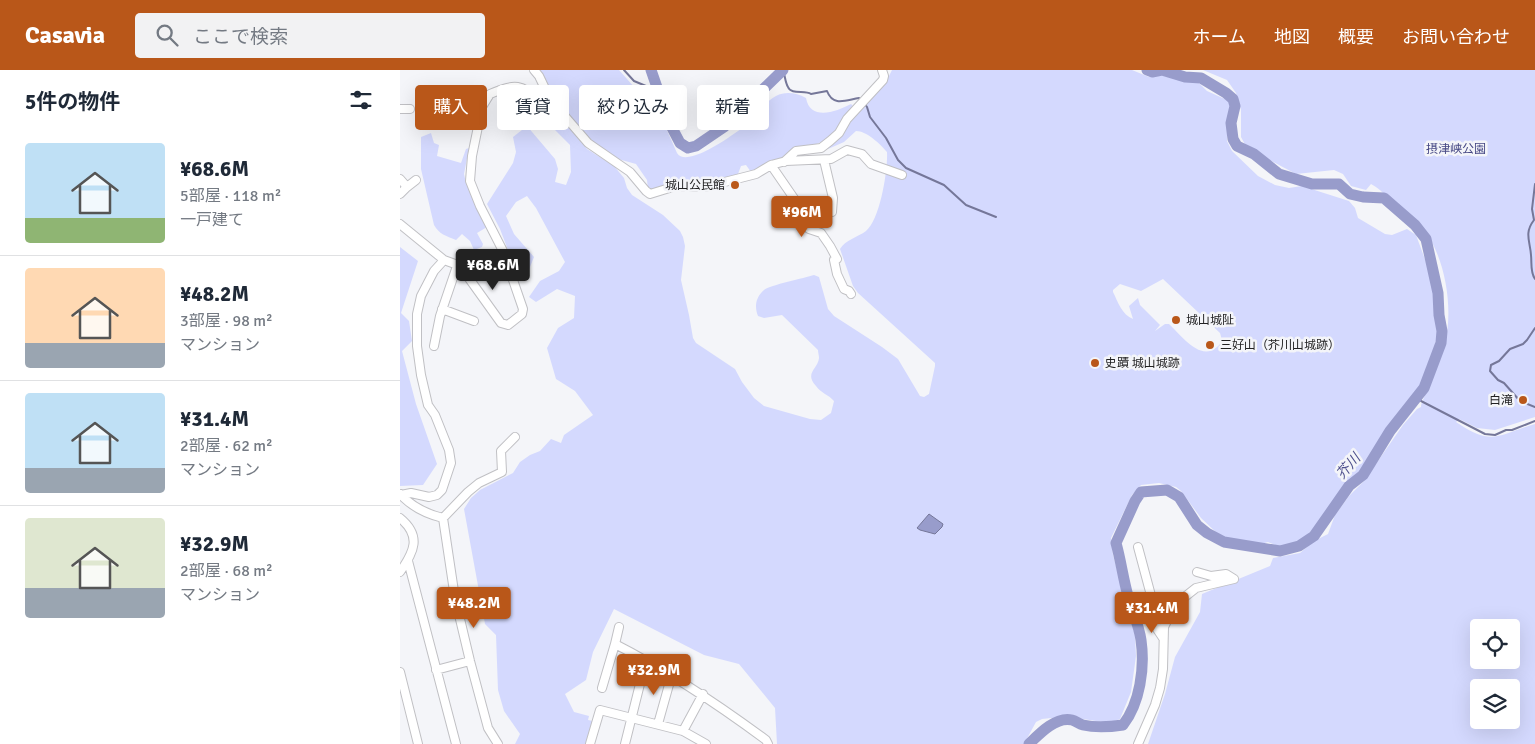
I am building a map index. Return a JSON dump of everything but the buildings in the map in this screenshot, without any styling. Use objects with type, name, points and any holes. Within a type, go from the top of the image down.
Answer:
[{"type":"street","points":[[534,70],[542,85]]},
{"type":"street","points":[[784,162],[796,151],[820,148],[837,136],[847,119],[883,80],[884,73],[882,70]]},
{"type":"street","points":[[400,224],[444,260],[464,270],[501,323],[508,325],[522,314],[523,309],[503,251],[480,206],[470,181],[472,156],[482,107],[490,94],[497,91]]},
{"type":"street","points":[[400,109],[410,108]]},
{"type":"street","points":[[569,119],[588,142],[630,172],[646,192],[650,194],[676,186],[705,187],[756,174],[771,165],[784,162],[831,159],[847,150],[852,150],[866,156],[871,164],[902,174]]},
{"type":"street","points":[[824,160],[833,198],[832,212]]},
{"type":"street","points":[[771,165],[802,210],[809,229],[821,233],[830,246],[837,259],[834,260],[837,274],[844,289],[851,294]]},
{"type":"street","points":[[400,179],[407,187]]},
{"type":"street","points":[[400,194],[416,180]]},
{"type":"street","points":[[401,494],[411,492],[429,497],[436,495],[442,490],[451,463],[449,450],[435,415],[428,405],[421,375],[418,346],[417,314],[421,296],[434,271],[444,260]]},
{"type":"street","points":[[434,346],[442,309],[457,266]]},
{"type":"street","points":[[442,309],[474,321]]},
{"type":"street","points":[[443,518],[479,483],[502,472],[501,451],[515,437]]},
{"type":"street","points":[[401,494],[428,515],[443,518]]},
{"type":"street","points":[[400,518],[408,525],[413,538],[412,552],[400,572]]},
{"type":"street","points":[[443,518],[455,598],[470,661],[488,728],[498,744]]},
{"type":"street","points":[[1138,548],[1156,614],[1157,629],[1163,638]]},
{"type":"street","points":[[408,561],[456,744]]},
{"type":"street","points":[[1138,744],[1155,705],[1160,688],[1163,669],[1164,627],[1171,613],[1177,603],[1196,588],[1234,578],[1226,574],[1211,576],[1197,572]]},
{"type":"street","points":[[602,688],[619,627]]},
{"type":"street","points":[[615,644],[672,674],[766,740],[768,744]]},
{"type":"street","points":[[626,744],[646,660]]},
{"type":"street","points":[[436,670],[470,661]]},
{"type":"street","points":[[400,672],[418,744]]},
{"type":"street","points":[[658,724],[672,674]]},
{"type":"street","points":[[683,731],[702,694]]},
{"type":"street","points":[[590,744],[600,710],[683,731],[706,744]]},
{"type":"green space","points":[[540,70],[619,70],[632,85],[579,85],[579,127],[569,116],[569,85],[547,85]]},
{"type":"green space","points":[[892,70],[1132,70],[1149,77],[1162,75],[1198,82],[1207,91],[1227,100],[1231,104],[1227,123],[1227,141],[1232,151],[1258,176],[1275,185],[1289,188],[1302,186],[1349,201],[1355,208],[1358,218],[1385,234],[1392,235],[1407,229],[1416,235],[1433,281],[1435,294],[1433,302],[1438,330],[1423,383],[1370,455],[1365,467],[1340,494],[1325,518],[1303,539],[1286,547],[1280,547],[1268,542],[1261,544],[1237,542],[1220,536],[1201,518],[1176,487],[1159,483],[1141,485],[1132,495],[1111,538],[1113,555],[1135,635],[1136,656],[1131,692],[1120,719],[1109,723],[1070,716],[1042,719],[1036,722],[1024,744],[777,744],[775,708],[739,664],[704,655],[614,609],[593,652],[586,680],[565,694],[574,712],[589,716],[588,720],[593,721],[587,744],[515,744],[520,734],[504,711],[498,690],[496,635],[485,624],[464,509],[471,498],[480,490],[513,473],[520,462],[540,451],[551,439],[561,443],[564,435],[593,415],[575,391],[556,379],[547,348],[558,328],[574,318],[575,296],[557,289],[536,302],[529,297],[540,281],[559,271],[565,262],[536,208],[527,196],[516,202],[506,216],[514,234],[534,257],[526,277],[519,279],[500,229],[487,204],[513,163],[516,152],[513,137],[522,130],[530,130],[555,159],[558,169],[555,182],[566,185],[571,172],[570,145],[555,130],[569,130],[569,128],[587,149],[614,166],[624,178],[627,188],[632,195],[663,215],[680,231],[683,237],[685,246],[681,280],[693,338],[696,343],[735,369],[754,398],[764,406],[810,419],[821,420],[831,413],[834,401],[818,388],[811,378],[819,358],[818,350],[782,315],[764,318],[758,316],[756,302],[761,293],[768,288],[814,275],[819,277],[828,309],[834,316],[898,359],[920,396],[924,397],[929,394],[935,366],[935,363],[858,293],[853,286],[840,249],[848,241],[866,231],[871,225],[879,206],[886,170],[887,152],[869,136],[860,132],[856,131],[844,142],[828,149],[850,120],[889,76]],"holes":[[[1163,279],[1220,333],[1220,344],[1217,347],[1211,351],[1204,351],[1191,345],[1169,324],[1165,324],[1155,331],[1160,325],[1140,305],[1138,298],[1129,306],[1133,319],[1121,308],[1113,290],[1120,284],[1141,291]]]},
{"type":"green space","name":"摂津峡公園","points":[[1203,70],[1535,70],[1535,417],[1495,430],[1477,428],[1459,419],[1456,422],[1468,430],[1487,437],[1503,435],[1535,424],[1535,744],[1148,744],[1175,657],[1200,612],[1202,594],[1270,566],[1273,558],[1300,553],[1314,541],[1328,534],[1335,515],[1349,496],[1364,481],[1403,425],[1421,407],[1440,358],[1447,331],[1448,298],[1441,264],[1435,249],[1418,223],[1371,184],[1366,190],[1351,186],[1343,174],[1334,170],[1296,174],[1247,148],[1241,137],[1241,110],[1236,93],[1227,80]]},
{"type":"green space","points":[[791,93],[806,98],[808,105],[818,112],[831,112],[851,104],[854,107],[835,134],[828,139],[751,172],[746,165],[741,166],[738,174],[706,184],[650,191],[647,180],[636,164],[618,159],[590,140],[581,130],[667,130],[677,153],[682,157],[690,157],[711,148],[739,130],[769,130],[769,101],[780,94]]},
{"type":"green space","points":[[431,133],[434,143],[439,145],[437,156],[461,163],[466,149],[469,148],[464,174],[466,183],[487,227],[477,233],[483,244],[482,247],[474,250],[470,241],[462,234],[456,240],[441,233],[434,225],[421,169],[421,137]]},
{"type":"green space","points":[[400,247],[418,261],[401,313],[409,321],[412,341],[402,351],[416,404],[437,464],[423,485],[400,486]]},
{"type":"shaded area","points":[[929,514],[943,524],[935,534],[917,528]]},
{"type":"waterway","points":[[624,70],[634,81],[644,85]]},
{"type":"waterway","name":"芥川","points":[[651,70],[669,122],[680,143],[688,148],[696,146],[724,127],[783,70]]},
{"type":"waterway","points":[[783,70],[787,85],[792,91],[811,94],[827,91],[836,101],[859,98],[861,100]]},
{"type":"waterway","name":"芥川","points":[[1029,744],[1048,727],[1066,719],[1093,727],[1123,725],[1134,706],[1142,673],[1141,640],[1126,589],[1116,543],[1141,492],[1167,490],[1179,497],[1197,525],[1224,542],[1280,551],[1299,546],[1314,536],[1349,486],[1363,475],[1390,431],[1424,388],[1441,343],[1442,331],[1438,293],[1426,239],[1415,225],[1384,198],[1363,197],[1350,194],[1339,184],[1312,184],[1279,174],[1254,154],[1237,146],[1233,139],[1231,123],[1235,106],[1233,99],[1226,93],[1201,78],[1185,77],[1162,70],[1152,72],[1147,70]]},
{"type":"waterway","points":[[864,103],[870,117],[886,138],[898,160],[906,168],[944,185],[966,205],[996,217]]},
{"type":"waterway","points":[[1535,184],[1532,209],[1534,220],[1528,233],[1532,271],[1535,279]]},
{"type":"waterway","points":[[1535,328],[1523,344],[1510,349],[1499,361],[1491,365],[1490,371],[1520,401],[1535,407]]},
{"type":"waterway","points":[[1418,395],[1421,401],[1485,434],[1495,435],[1535,421]]},
{"type":"place","name":"城山公民館","points":[[735,185]]},
{"type":"place","name":"城山城阯","points":[[1176,320]]},
{"type":"place","name":"三好山（芥川山城跡）","points":[[1210,345]]},
{"type":"place","name":"史蹟 城山城跡","points":[[1095,363]]},
{"type":"place","name":"白滝","points":[[1523,400]]}]
